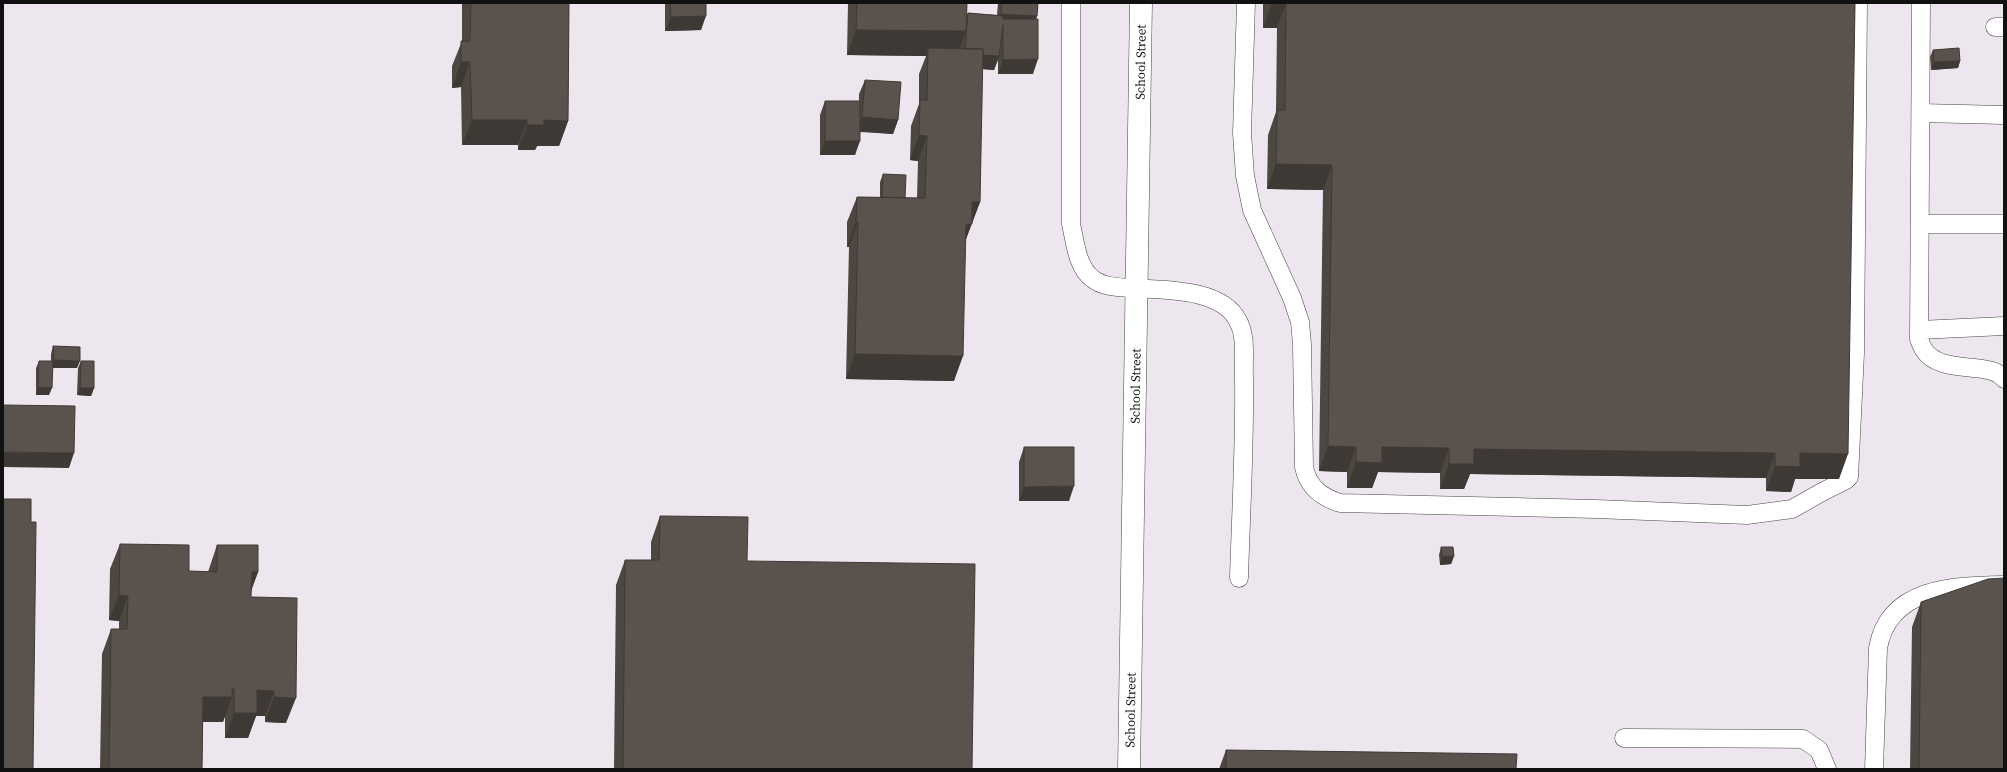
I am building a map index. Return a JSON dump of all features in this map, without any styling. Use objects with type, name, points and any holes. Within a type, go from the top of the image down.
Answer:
[{"type":"street","name":"School Street","points":[[1129,769],[1138,288],[1141,3]]},
{"type":"lane","points":[[1071,3],[1071,224],[1075,245],[1087,273],[1093,280],[1110,286],[1190,293],[1219,301],[1231,309],[1239,322],[1243,337],[1245,430],[1239,578]]},
{"type":"lane","points":[[1246,3],[1242,133],[1245,176],[1252,210],[1292,298],[1300,322],[1302,344],[1304,467],[1306,477],[1316,491],[1326,498],[1340,503],[1596,509],[1747,515],[1792,510],[1849,477],[1855,353],[1858,3]]},
{"type":"lane","points":[[1921,3],[1919,338],[1924,351],[1932,358],[1946,365],[1996,372],[2004,379]]},
{"type":"lane","points":[[1920,113],[2004,115]]},
{"type":"lane","points":[[1920,224],[2004,224]]},
{"type":"lane","points":[[1919,330],[2004,326]]},
{"type":"lane","points":[[1874,769],[1878,648],[1885,624],[1910,600],[1928,593],[1951,588],[2004,585]]},
{"type":"lane","points":[[1624,738],[1803,739],[1819,750],[1827,769]]},
{"type":"shaded area","points":[[3,3],[2004,3],[2004,769],[3,769]]},
{"type":"building","points":[[471,3],[569,3],[568,121],[544,120],[544,125],[527,125],[527,120],[472,120],[470,62],[461,62],[461,41],[470,41]]},
{"type":"building","points":[[670,3],[706,3],[706,16],[671,17]]},
{"type":"building","points":[[857,3],[967,3],[966,31],[856,30]]},
{"type":"building","points":[[1002,3],[1038,3],[1037,16],[1001,14]]},
{"type":"building","points":[[1286,3],[1855,3],[1848,454],[1800,453],[1800,467],[1775,466],[1775,453],[1474,449],[1474,464],[1449,464],[1449,448],[1382,447],[1382,463],[1356,462],[1356,447],[1328,446],[1332,165],[1276,164],[1277,110],[1285,110]]},
{"type":"building","points":[[968,13],[1003,16],[1003,19],[1038,19],[1038,59],[1003,60],[1003,25],[999,56],[983,55],[983,49],[965,49]]},
{"type":"building","points":[[928,48],[983,49],[980,202],[972,202],[972,224],[966,225],[963,356],[855,354],[858,222],[856,222],[857,197],[925,198],[927,136],[919,135],[920,100],[927,100]]},
{"type":"building","points":[[1959,48],[1960,61],[1934,62],[1933,50]]},
{"type":"building","points":[[865,80],[901,82],[898,120],[862,117]]},
{"type":"building","points":[[825,101],[860,101],[860,141],[825,141]]},
{"type":"building","points":[[883,174],[906,175],[905,198],[882,197]]},
{"type":"building","points":[[53,346],[80,347],[80,361],[54,360]]},
{"type":"building","points":[[39,361],[53,361],[52,388],[38,387]]},
{"type":"building","points":[[81,361],[94,361],[94,388],[80,388]]},
{"type":"building","points":[[3,405],[75,406],[74,453],[3,452]]},
{"type":"building","points":[[1024,447],[1074,447],[1074,486],[1024,487]]},
{"type":"building","points":[[3,499],[31,499],[31,522],[36,522],[33,769],[3,769]]},
{"type":"building","points":[[660,516],[748,517],[747,561],[975,564],[972,769],[623,769],[625,560],[659,560]]},
{"type":"building","points":[[120,544],[189,545],[189,571],[217,572],[217,545],[258,545],[258,572],[252,572],[251,597],[297,598],[296,698],[274,697],[274,691],[257,690],[257,713],[234,713],[234,689],[232,689],[232,697],[203,697],[202,769],[109,769],[111,629],[127,629],[128,596],[119,595]]},
{"type":"building","points":[[1441,547],[1453,547],[1454,556],[1442,557]]},
{"type":"building","points":[[2004,578],[2004,769],[1919,769],[1921,602],[1988,579]]},
{"type":"building","points":[[1226,750],[1517,754],[1516,769],[1226,769]]}]
